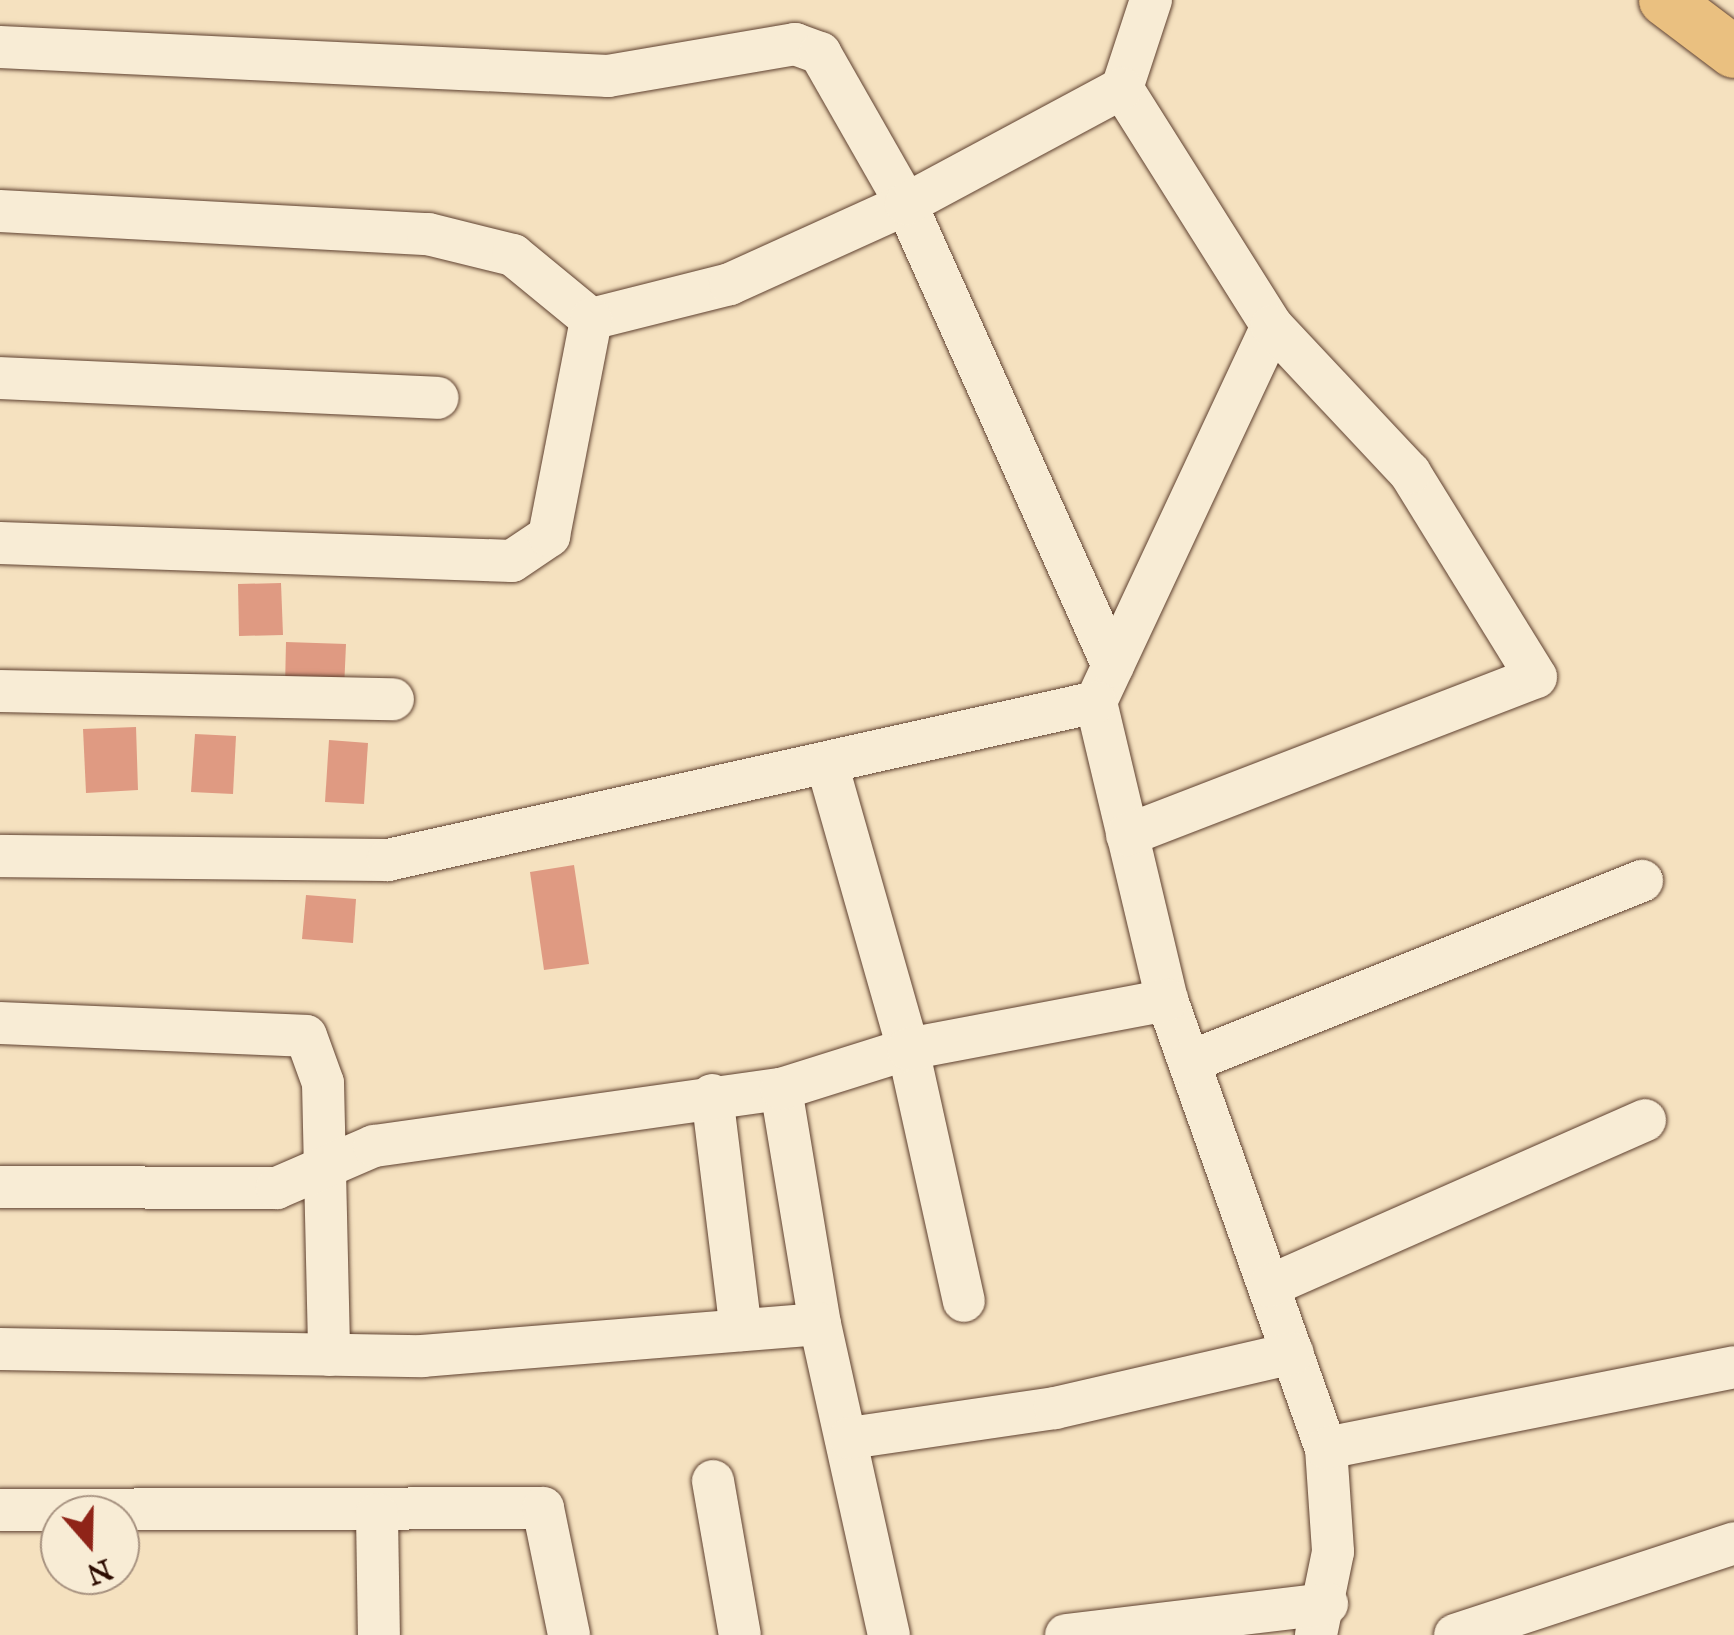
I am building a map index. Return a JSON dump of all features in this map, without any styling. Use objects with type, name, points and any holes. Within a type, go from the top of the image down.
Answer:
[{"type":"main road","points":[[1665,0],[1734,52]]},
{"type":"street","points":[[590,319],[730,284],[906,204],[1122,88],[1151,0]]},
{"type":"street","points":[[0,47],[608,76],[795,44],[839,75],[906,204],[1104,684],[1128,835],[1167,1000],[1326,1448],[1322,1619],[1066,1635]]},
{"type":"street","points":[[1122,88],[1272,326],[1410,473],[1536,677],[1128,835]]},
{"type":"street","points":[[0,210],[428,234],[512,255],[590,319]]},
{"type":"street","points":[[0,543],[512,560],[549,536],[590,319]]},
{"type":"street","points":[[0,856],[388,860],[827,764],[1104,684],[1272,326]]},
{"type":"street","points":[[0,378],[438,398]]},
{"type":"street","points":[[0,691],[393,699]]},
{"type":"street","points":[[827,764],[908,1049],[964,1301]]},
{"type":"street","points":[[1189,1062],[1642,881]]},
{"type":"street","points":[[0,1186],[278,1188],[374,1146],[712,1095],[781,1089],[908,1049],[1167,1000]]},
{"type":"street","points":[[0,1023],[306,1036],[323,1083],[329,1355]]},
{"type":"street","points":[[781,1089],[820,1324],[850,1438],[889,1635]]},
{"type":"street","points":[[712,1095],[741,1330]]},
{"type":"street","points":[[1270,1286],[1645,1120]]},
{"type":"street","points":[[0,1350],[329,1355],[820,1324]]},
{"type":"street","points":[[850,1438],[1055,1408],[1294,1354]]},
{"type":"street","points":[[1326,1448],[1734,1367]]},
{"type":"street","points":[[713,1482],[740,1635]]},
{"type":"street","points":[[0,1510],[378,1514],[543,1508],[569,1635]]},
{"type":"street","points":[[378,1514],[379,1635]]},
{"type":"street","points":[[1455,1635],[1734,1543]]},
{"type":"building","points":[[281,583],[283,635],[239,636],[238,584]]},
{"type":"building","points":[[286,642],[346,644],[344,689],[285,688]]},
{"type":"building","points":[[136,727],[138,790],[86,793],[83,729]]},
{"type":"building","points":[[195,734],[236,736],[233,794],[191,792]]},
{"type":"building","points":[[329,740],[368,743],[364,804],[325,802]]},
{"type":"building","points":[[574,865],[589,964],[544,970],[530,872]]},
{"type":"building","points":[[306,895],[356,899],[353,943],[302,939]]}]
